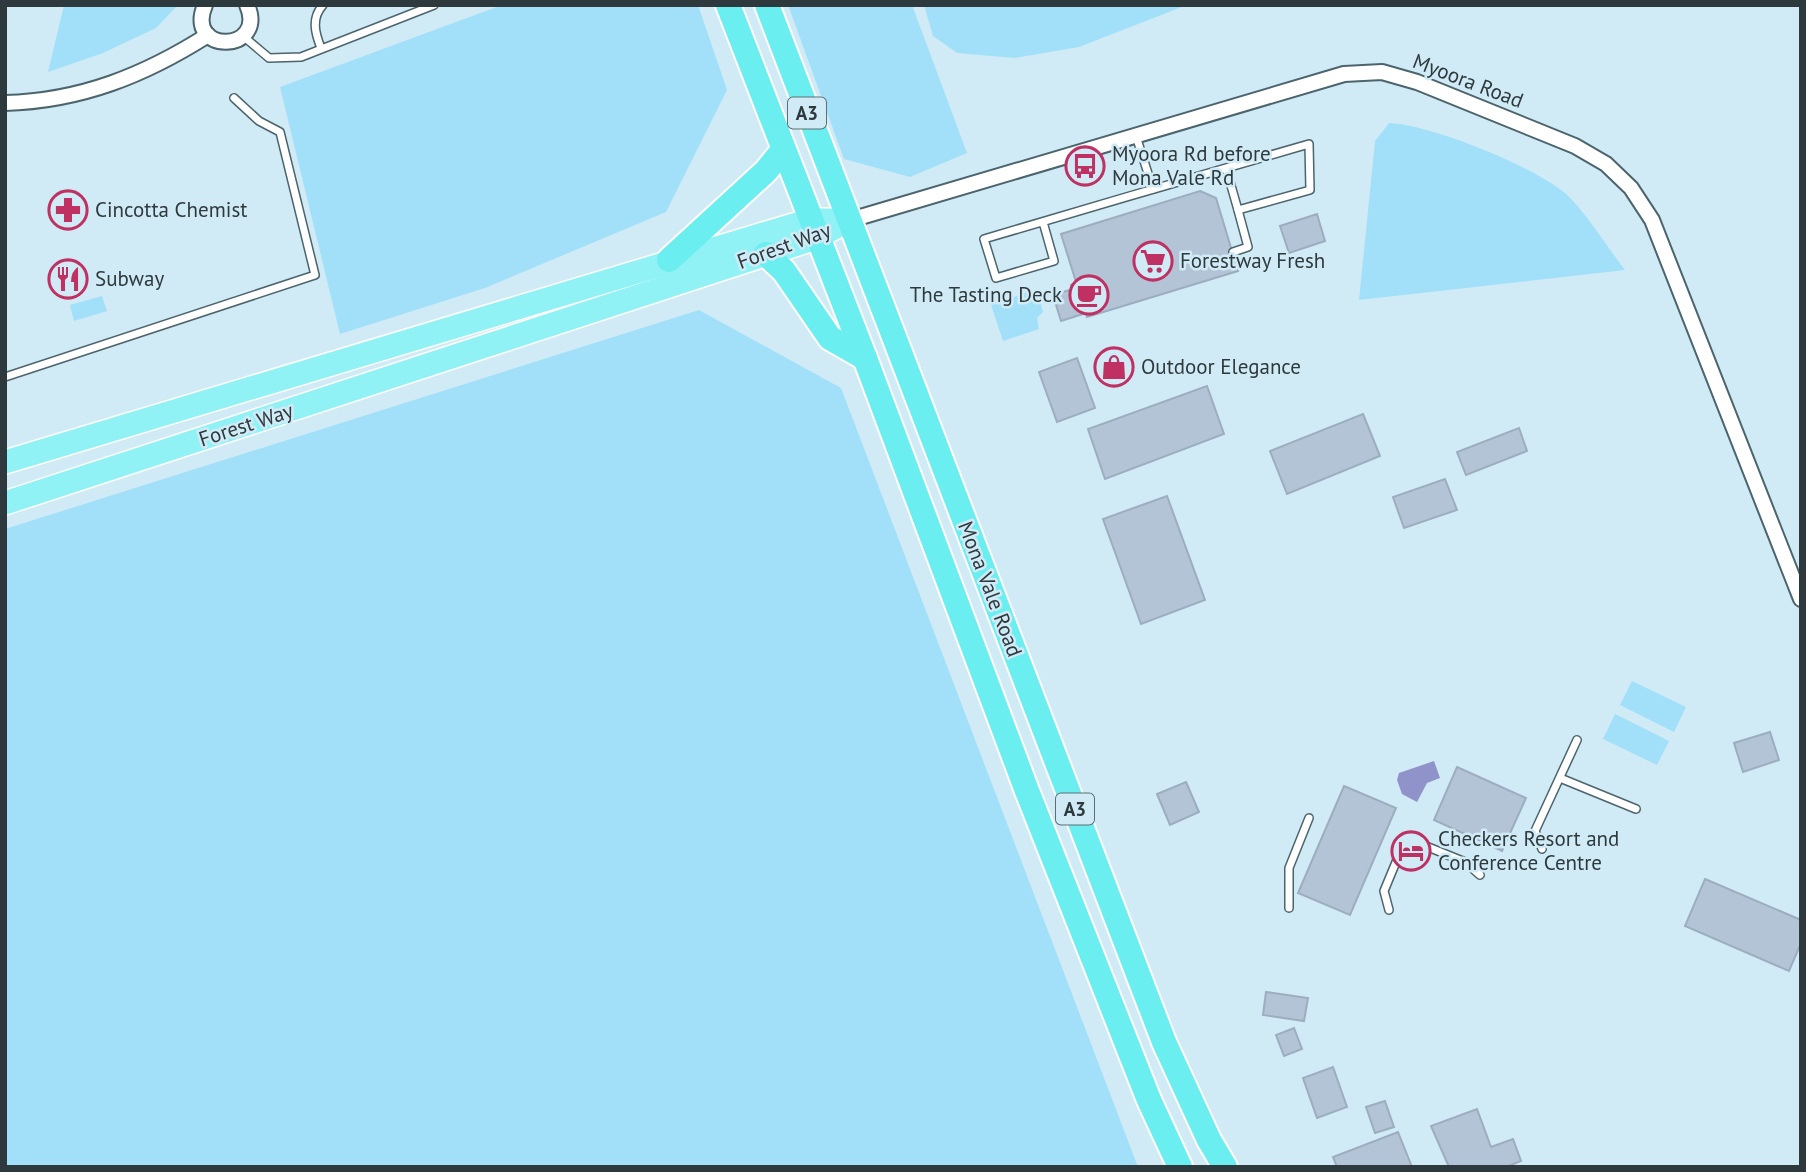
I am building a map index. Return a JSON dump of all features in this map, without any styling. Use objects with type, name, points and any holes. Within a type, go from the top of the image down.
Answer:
[{"type":"highway","name":"Mona Vale Road","points":[[728,5],[865,358],[1027,791],[1149,1100],[1180,1167]]},
{"type":"highway","name":"Mona Vale Road","points":[[767,5],[847,221],[1164,1042],[1209,1140],[1225,1167]]},
{"type":"highway","points":[[669,260],[766,171],[783,150]]},
{"type":"highway","points":[[766,254],[784,271],[830,338],[865,358]]},
{"type":"main road","name":"Forest Way","points":[[5,462],[468,325],[669,260],[847,221]]},
{"type":"main road","name":"Forest Way","points":[[5,503],[766,254],[813,229]]},
{"type":"street","points":[[205,5],[201,21],[208,35],[225,43],[243,36],[250,23],[247,5]]},
{"type":"street","points":[[5,103],[45,99],[107,87],[159,64],[208,35]]},
{"type":"street","name":"Myoora Road","points":[[847,221],[1289,88],[1344,74],[1382,72],[1417,82],[1575,146],[1606,164],[1632,188],[1652,220],[1801,599]]},
{"type":"lane","points":[[321,48],[314,30],[317,12],[323,5]]},
{"type":"lane","points":[[243,36],[269,58],[283,60],[301,57],[433,5]]},
{"type":"lane","points":[[5,377],[315,275],[280,132],[259,121],[234,98]]},
{"type":"lane","points":[[1136,136],[1153,189]]},
{"type":"lane","points":[[1043,222],[1054,261],[996,278],[984,239],[1309,144],[1310,190],[1238,210]]},
{"type":"lane","points":[[1226,168],[1248,247],[1233,252]]},
{"type":"lane","points":[[1542,849],[1535,831],[1577,740]]},
{"type":"lane","points":[[1560,778],[1636,809]]},
{"type":"lane","points":[[1289,908],[1289,868],[1308,818]]},
{"type":"lane","points":[[1389,910],[1384,891],[1405,838],[1465,862],[1480,875]]},
{"type":"shaded area","points":[[64,5],[178,5],[156,28],[103,53],[48,72]]},
{"type":"shaded area","points":[[502,5],[698,5],[727,90],[666,212],[485,288],[340,334],[280,87]]},
{"type":"shaded area","points":[[788,5],[912,5],[967,153],[910,177],[844,159]]},
{"type":"shaded area","points":[[924,5],[1187,5],[1079,47],[1015,58],[957,53],[933,36]]},
{"type":"shaded area","points":[[1389,123],[1454,138],[1506,159],[1550,182],[1580,209],[1625,270],[1359,300],[1375,141]]},
{"type":"shaded area","points":[[1037,289],[1043,312],[1037,318],[1039,329],[1003,341],[991,305]]},
{"type":"shaded area","points":[[102,296],[107,311],[74,321],[70,305]]},
{"type":"shaded area","points":[[699,310],[841,388],[1138,1167],[5,1167],[5,529]]},
{"type":"shaded area","points":[[1632,681],[1686,707],[1674,732],[1620,705]]},
{"type":"shaded area","points":[[1615,714],[1669,741],[1657,765],[1603,739]]},
{"type":"shaded area","points":[[1434,761],[1440,778],[1427,783],[1417,802],[1402,794],[1397,780],[1399,773]]},
{"type":"building","name":"Forestway Fresh","points":[[1200,191],[1216,198],[1238,271],[1087,317],[1061,234]]},
{"type":"building","points":[[1317,214],[1325,241],[1289,253],[1280,226]]},
{"type":"building","points":[[1076,283],[1086,313],[1061,321],[1053,295],[1073,289],[1071,285]]},
{"type":"building","points":[[1077,358],[1095,408],[1057,422],[1039,372]]},
{"type":"building","points":[[1207,386],[1224,434],[1105,479],[1088,429]]},
{"type":"building","points":[[1363,414],[1380,456],[1287,494],[1270,451]]},
{"type":"building","points":[[1519,428],[1527,451],[1466,475],[1457,452]]},
{"type":"building","points":[[1445,479],[1457,510],[1404,528],[1393,497]]},
{"type":"building","points":[[1167,496],[1205,600],[1141,624],[1103,519]]},
{"type":"building","points":[[1770,732],[1779,760],[1743,772],[1734,743]]},
{"type":"building","points":[[1457,767],[1526,798],[1502,851],[1434,820]]},
{"type":"building","points":[[1186,782],[1199,812],[1170,825],[1157,794]]},
{"type":"building","points":[[1344,786],[1396,808],[1350,915],[1298,893]]},
{"type":"building","points":[[1705,879],[1801,920],[1801,943],[1789,971],[1685,926]]},
{"type":"building","points":[[1266,992],[1308,998],[1304,1021],[1263,1015]]},
{"type":"building","points":[[1294,1028],[1302,1049],[1284,1056],[1276,1035]]},
{"type":"building","points":[[1333,1067],[1347,1107],[1317,1118],[1303,1078]]},
{"type":"building","points":[[1385,1101],[1394,1127],[1375,1133],[1366,1107]]},
{"type":"building","points":[[1477,1109],[1491,1147],[1513,1139],[1521,1161],[1506,1167],[1449,1167],[1431,1126]]},
{"type":"building","points":[[1398,1132],[1412,1167],[1337,1167],[1333,1157]]},
{"type":"place","name":"Myoora Rd before Mona Vale Rd","points":[[1085,166]]},
{"type":"place","name":"Cincotta Chemist","points":[[68,210]]},
{"type":"place","name":"Forestway Fresh","points":[[1153,261]]},
{"type":"place","name":"Subway","points":[[68,279]]},
{"type":"place","name":"The Tasting Deck","points":[[1089,295]]},
{"type":"place","name":"Outdoor Elegance","points":[[1114,367]]},
{"type":"place","name":"Checkers Resort and Conference Centre","points":[[1411,851]]}]
